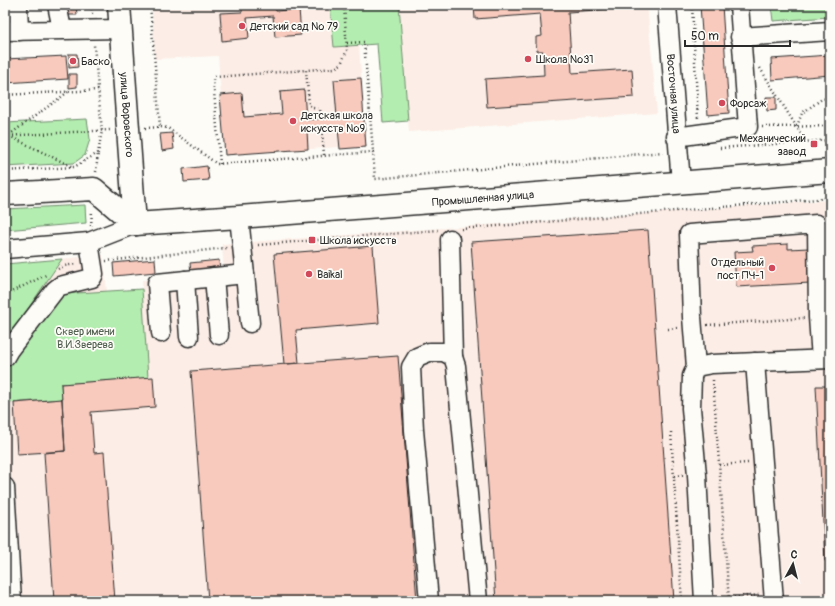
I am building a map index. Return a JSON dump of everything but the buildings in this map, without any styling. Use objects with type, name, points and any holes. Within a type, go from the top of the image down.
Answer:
[{"type":"main road","name":"улица Воровского","points":[[119,5],[135,224]]},
{"type":"main road","name":"Промышленная улица","points":[[135,224],[830,171]]},
{"type":"main road","points":[[5,194],[94,189],[135,224]]},
{"type":"street","points":[[18,5],[12,31],[121,28]]},
{"type":"street","points":[[57,5],[62,29]]},
{"type":"street","name":"Восточная улица","points":[[666,5],[681,183]]},
{"type":"street","points":[[677,144],[699,134],[748,127],[738,5]]},
{"type":"street","points":[[740,38],[830,30]]},
{"type":"street","points":[[239,217],[250,323]]},
{"type":"street","points":[[5,249],[89,242],[135,224]]},
{"type":"street","points":[[704,366],[692,327],[689,234],[817,224],[818,317],[825,359],[704,366],[692,376],[691,408],[697,475],[704,600]]},
{"type":"street","points":[[450,233],[453,358],[456,366],[464,442],[478,601]]},
{"type":"street","points":[[6,353],[55,290],[60,286],[92,278],[94,274],[89,242]]},
{"type":"street","points":[[161,333],[157,283],[245,274]]},
{"type":"street","points":[[214,277],[219,335]]},
{"type":"street","points":[[185,280],[190,337]]},
{"type":"street","points":[[429,601],[414,430],[411,367],[417,357],[428,352],[444,352],[453,358]]},
{"type":"street","points":[[755,362],[774,597]]},
{"type":"street","points":[[5,487],[12,601]]},
{"type":"path","points":[[5,171],[74,167],[98,153],[102,131],[91,5]]},
{"type":"path","points":[[150,5],[160,127]]},
{"type":"path","points":[[220,164],[213,79],[215,77],[339,67],[347,50],[344,5]]},
{"type":"path","points":[[692,5],[699,134]]},
{"type":"path","points":[[347,43],[364,42],[375,179],[677,144]]},
{"type":"path","points":[[756,63],[806,142]]},
{"type":"path","points":[[306,70],[309,105],[313,108],[320,109],[321,118]]},
{"type":"path","points":[[5,95],[98,90]]},
{"type":"path","points":[[6,136],[68,92]]},
{"type":"path","points":[[797,127],[802,113],[822,98],[830,98]]},
{"type":"path","points":[[748,127],[830,126]]},
{"type":"path","points":[[6,136],[160,127],[168,128],[217,164],[373,152]]},
{"type":"path","points":[[322,130],[324,155]]},
{"type":"path","points":[[6,136],[74,167]]},
{"type":"path","points":[[716,149],[830,140]]},
{"type":"path","points":[[92,262],[243,247],[450,233],[830,198]]},
{"type":"path","points":[[668,329],[818,317]]},
{"type":"path","points":[[704,366],[719,466],[728,599]]},
{"type":"path","points":[[670,432],[682,601]]},
{"type":"path","points":[[719,466],[763,461]]},
{"type":"path","points":[[704,600],[774,597]]},
{"type":"shaded area","name":"Детская школа искусств №9","points":[[152,5],[330,5],[334,47],[359,45],[366,147],[340,149],[339,147],[225,155],[218,56],[155,59]]},
{"type":"shaded area","name":"Школа №31","points":[[399,5],[647,5],[657,113],[409,132]]},
{"type":"shaded area","points":[[830,200],[830,601],[5,601],[5,264],[103,255],[107,292],[142,289],[142,280],[224,273],[222,244]]},
{"type":"green space","points":[[330,5],[399,5],[408,121],[383,123],[377,44],[334,47]]},
{"type":"green space","points":[[771,5],[830,5],[830,17],[773,21]]},
{"type":"green space","points":[[87,119],[90,139],[85,155],[74,163],[5,167],[5,123]]},
{"type":"green space","points":[[85,205],[86,223],[5,230],[5,209]]},
{"type":"green space","name":"Сквер имени В.И.Зверева","points":[[62,259],[10,335],[5,335],[5,264]]},
{"type":"green space","name":"Сквер имени В.И.Зверева","points":[[142,289],[148,378],[61,384],[62,399],[7,403],[5,369],[60,294]]},
{"type":"place","name":"Детский сад № 79","points":[[242,26]]},
{"type":"place","name":"Школа №31","points":[[528,59]]},
{"type":"place","name":"Баско","points":[[73,61]]},
{"type":"place","name":"Форсаж","points":[[722,103]]},
{"type":"place","name":"Детская школа искусств №9","points":[[293,121]]},
{"type":"place","name":"Механический завод","points":[[814,144]]},
{"type":"place","name":"Школа искусств","points":[[312,240]]},
{"type":"place","name":"Отдельный пост ПЧ-1","points":[[772,268]]},
{"type":"place","name":"Baikal","points":[[309,274]]}]
